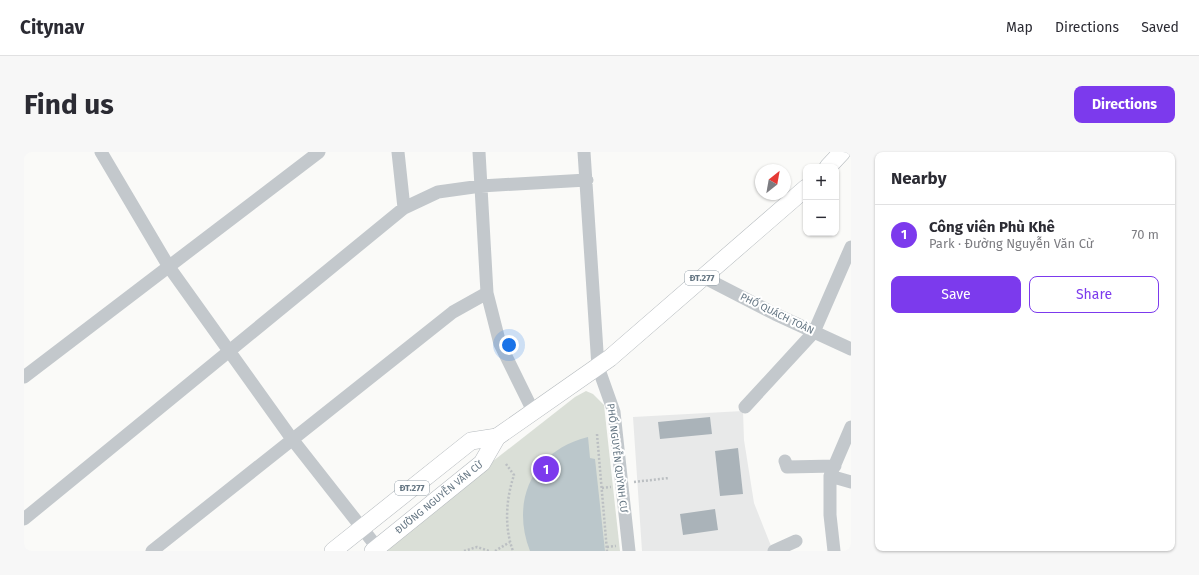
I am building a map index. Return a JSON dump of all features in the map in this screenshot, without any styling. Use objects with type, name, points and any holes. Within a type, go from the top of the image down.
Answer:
[{"type":"main road","points":[[831,164],[842,152]]},
{"type":"main road","name":"ĐT.277","points":[[598,367],[803,191]]},
{"type":"main road","name":"ĐƯỜNG NGUYỄN VĂN CỪ","points":[[377,550],[482,463],[497,437],[598,367]]},
{"type":"main road","name":"ĐƯỜNG NGUYỄN VĂN CỪ","points":[[333,551],[471,441],[497,437]]},
{"type":"street","points":[[101,152],[168,267],[292,439],[362,528],[377,550]]},
{"type":"street","points":[[24,377],[319,152]]},
{"type":"street","points":[[398,152],[404,208]]},
{"type":"street","points":[[479,152],[487,293],[500,344],[533,411]]},
{"type":"street","name":"PHỐ NGUYỄN QUỲNH CƯ","points":[[584,152],[598,367],[614,412],[629,551]]},
{"type":"street","points":[[24,519],[404,208],[438,192],[481,186],[587,180]]},
{"type":"street","points":[[745,406],[814,332],[851,247]]},
{"type":"street","name":"PHỐ QUÁCH TOÀN","points":[[703,277],[851,349]]},
{"type":"street","points":[[152,551],[452,312],[487,293]]},
{"type":"street","points":[[834,551],[830,516],[833,471],[851,427]]},
{"type":"street","points":[[785,461],[787,467],[833,471],[851,482]]},
{"type":"street","points":[[774,551],[796,541]]},
{"type":"path","points":[[597,434],[607,551]]},
{"type":"path","points":[[506,464],[514,475],[509,496],[507,519],[510,542],[513,551]]},
{"type":"path","points":[[621,484],[669,478]]},
{"type":"path","points":[[495,551],[510,542]]},
{"type":"path","points":[[464,551],[477,548],[489,551]]},
{"type":"shaded area","points":[[586,391],[593,394],[604,405],[620,551],[378,551],[575,397]]},
{"type":"shaded area","points":[[743,411],[744,440],[754,503],[773,551],[642,551],[633,417]]},
{"type":"shaded area","points":[[588,437],[590,458],[595,459],[605,551],[530,551],[525,532],[523,514],[525,496],[531,480],[541,465],[553,453],[569,444]]},
{"type":"building","points":[[710,417],[712,434],[660,439],[658,422]]},
{"type":"building","points":[[738,448],[743,494],[720,496],[715,451]]},
{"type":"building","points":[[715,509],[718,530],[683,535],[680,514]]},
{"type":"place","name":"Công viên Phù Khê","points":[[546,469]]}]
